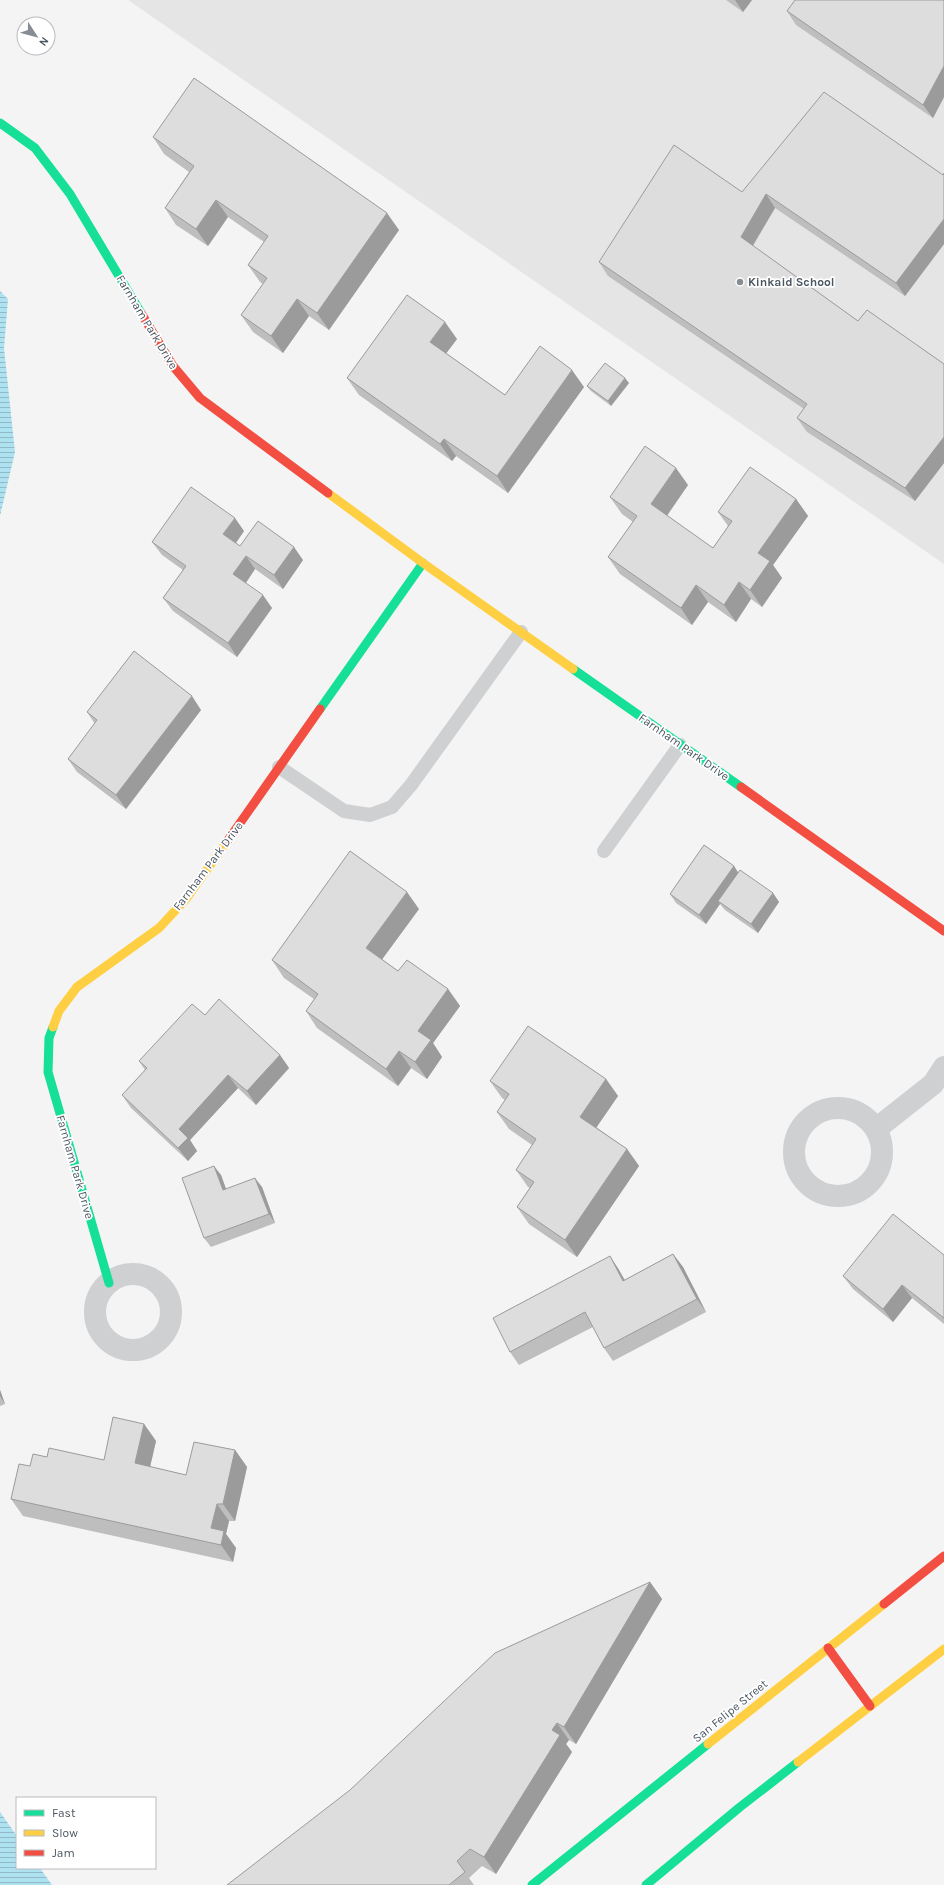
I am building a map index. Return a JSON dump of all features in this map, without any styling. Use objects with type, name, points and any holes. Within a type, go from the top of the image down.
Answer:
[{"type":"street","name":"Farnham Park Drive","points":[[0,123],[35,148],[70,194],[173,366],[200,398],[423,562],[944,931]]},
{"type":"street","name":"Farnham Park Drive","points":[[109,1283],[48,1072],[49,1038],[59,1011],[77,987],[159,928],[186,899],[423,562]]},
{"type":"street","points":[[876,1129],[933,1084],[944,1067]]},
{"type":"street","points":[[840,1107],[854,1110],[867,1117],[876,1129],[882,1143],[882,1157],[878,1171],[870,1183],[858,1192],[843,1196],[829,1196],[816,1191],[804,1182],[796,1169],[793,1154],[794,1140],[801,1126],[811,1115],[824,1109],[840,1107]]},
{"type":"street","name":"San Felipe Street","points":[[532,1885],[944,1556]]},
{"type":"street","points":[[828,1648],[870,1706]]},
{"type":"street","points":[[646,1885],[740,1807],[944,1649]]},
{"type":"lane","points":[[279,767],[344,811],[370,815],[392,807],[411,785],[521,632]]},
{"type":"lane","points":[[604,851],[680,745]]},
{"type":"shaded area","name":"Kinkaid School","points":[[128,0],[944,0],[944,564]]},
{"type":"water","points":[[0,291],[8,299],[4,348],[15,452],[0,516]]},
{"type":"water","points":[[0,1812],[16,1835],[16,1869],[41,1869],[52,1885],[0,1885]]},
{"type":"building","points":[[795,0],[944,0],[944,66],[923,105],[787,11]]},
{"type":"building","points":[[194,78],[387,213],[317,313],[297,299],[271,336],[241,315],[267,278],[248,265],[268,236],[216,200],[196,229],[165,208],[194,166],[153,137]]},
{"type":"building","points":[[824,92],[943,175],[944,173],[944,219],[896,283],[766,194],[741,237],[858,321],[867,310],[944,364],[944,437],[905,488],[797,418],[807,404],[599,262],[674,145],[742,192]]},
{"type":"building","points":[[407,295],[445,322],[430,342],[505,395],[540,346],[572,370],[497,476],[444,439],[440,444],[347,378]]},
{"type":"building","points":[[605,363],[625,378],[608,401],[587,386]]},
{"type":"building","points":[[645,446],[676,468],[651,504],[713,548],[732,521],[718,512],[750,467],[796,499],[758,553],[770,561],[750,590],[739,582],[724,605],[696,585],[681,608],[608,557],[637,516],[610,497]]},
{"type":"building","points":[[191,487],[235,518],[223,534],[240,546],[258,521],[294,547],[274,575],[246,556],[233,574],[263,595],[228,643],[163,598],[186,566],[152,542]]},
{"type":"building","points":[[134,651],[192,696],[116,795],[68,759],[97,720],[87,712]]},
{"type":"building","points":[[704,845],[734,866],[699,915],[670,894]]},
{"type":"building","points":[[350,851],[407,892],[366,948],[398,971],[407,960],[448,989],[418,1031],[431,1040],[415,1062],[399,1051],[386,1069],[306,1011],[318,994],[272,960]]},
{"type":"building","points":[[740,870],[773,893],[751,924],[718,901]]},
{"type":"building","points":[[219,999],[280,1055],[247,1091],[228,1075],[179,1129],[188,1138],[178,1148],[122,1095],[147,1068],[139,1061],[192,1004],[205,1015]]},
{"type":"building","points":[[528,1026],[606,1079],[580,1117],[627,1149],[565,1240],[517,1207],[534,1182],[516,1170],[536,1139],[497,1112],[509,1094],[490,1081]]},
{"type":"building","points":[[214,1166],[223,1190],[255,1178],[269,1214],[204,1238],[182,1178]]},
{"type":"building","points":[[893,1214],[944,1255],[944,1318],[902,1285],[883,1309],[843,1276]]},
{"type":"building","points":[[673,1254],[697,1299],[604,1348],[585,1312],[510,1352],[493,1318],[610,1256],[623,1281]]},
{"type":"building","points":[[113,1417],[144,1424],[135,1463],[186,1475],[194,1442],[235,1450],[223,1504],[217,1504],[211,1528],[224,1531],[221,1545],[11,1499],[19,1464],[30,1466],[33,1454],[47,1457],[49,1448],[104,1460]]},
{"type":"building","points":[[650,1582],[564,1727],[557,1723],[552,1730],[560,1735],[484,1857],[470,1849],[457,1861],[465,1872],[449,1885],[227,1885],[350,1790],[495,1653]]},
{"type":"traffic: fast","points":[[0,123],[35,148],[70,194],[141,313]]},
{"type":"traffic: fast","points":[[320,709],[423,563]]},
{"type":"traffic: fast","points":[[573,669],[741,787]]},
{"type":"traffic: fast","points":[[53,1027],[49,1038],[48,1072],[109,1283]]},
{"type":"traffic: fast","points":[[532,1885],[708,1744]]},
{"type":"traffic: fast","points":[[646,1885],[740,1807],[798,1762]]},
{"type":"traffic: slow","points":[[328,493],[423,563],[573,669]]},
{"type":"traffic: slow","points":[[53,1027],[59,1011],[77,987],[159,928],[186,899],[226,843]]},
{"type":"traffic: slow","points":[[708,1744],[884,1604]]},
{"type":"traffic: slow","points":[[798,1762],[944,1649]]},
{"type":"traffic: jam","points":[[141,313],[173,366],[200,398],[328,493]]},
{"type":"traffic: jam","points":[[226,843],[320,709]]},
{"type":"traffic: jam","points":[[741,787],[944,931]]},
{"type":"traffic: jam","points":[[884,1604],[944,1556]]},
{"type":"traffic: jam","points":[[828,1648],[870,1706]]},
{"type":"place","name":"Kinkaid School","points":[[740,282]]}]
